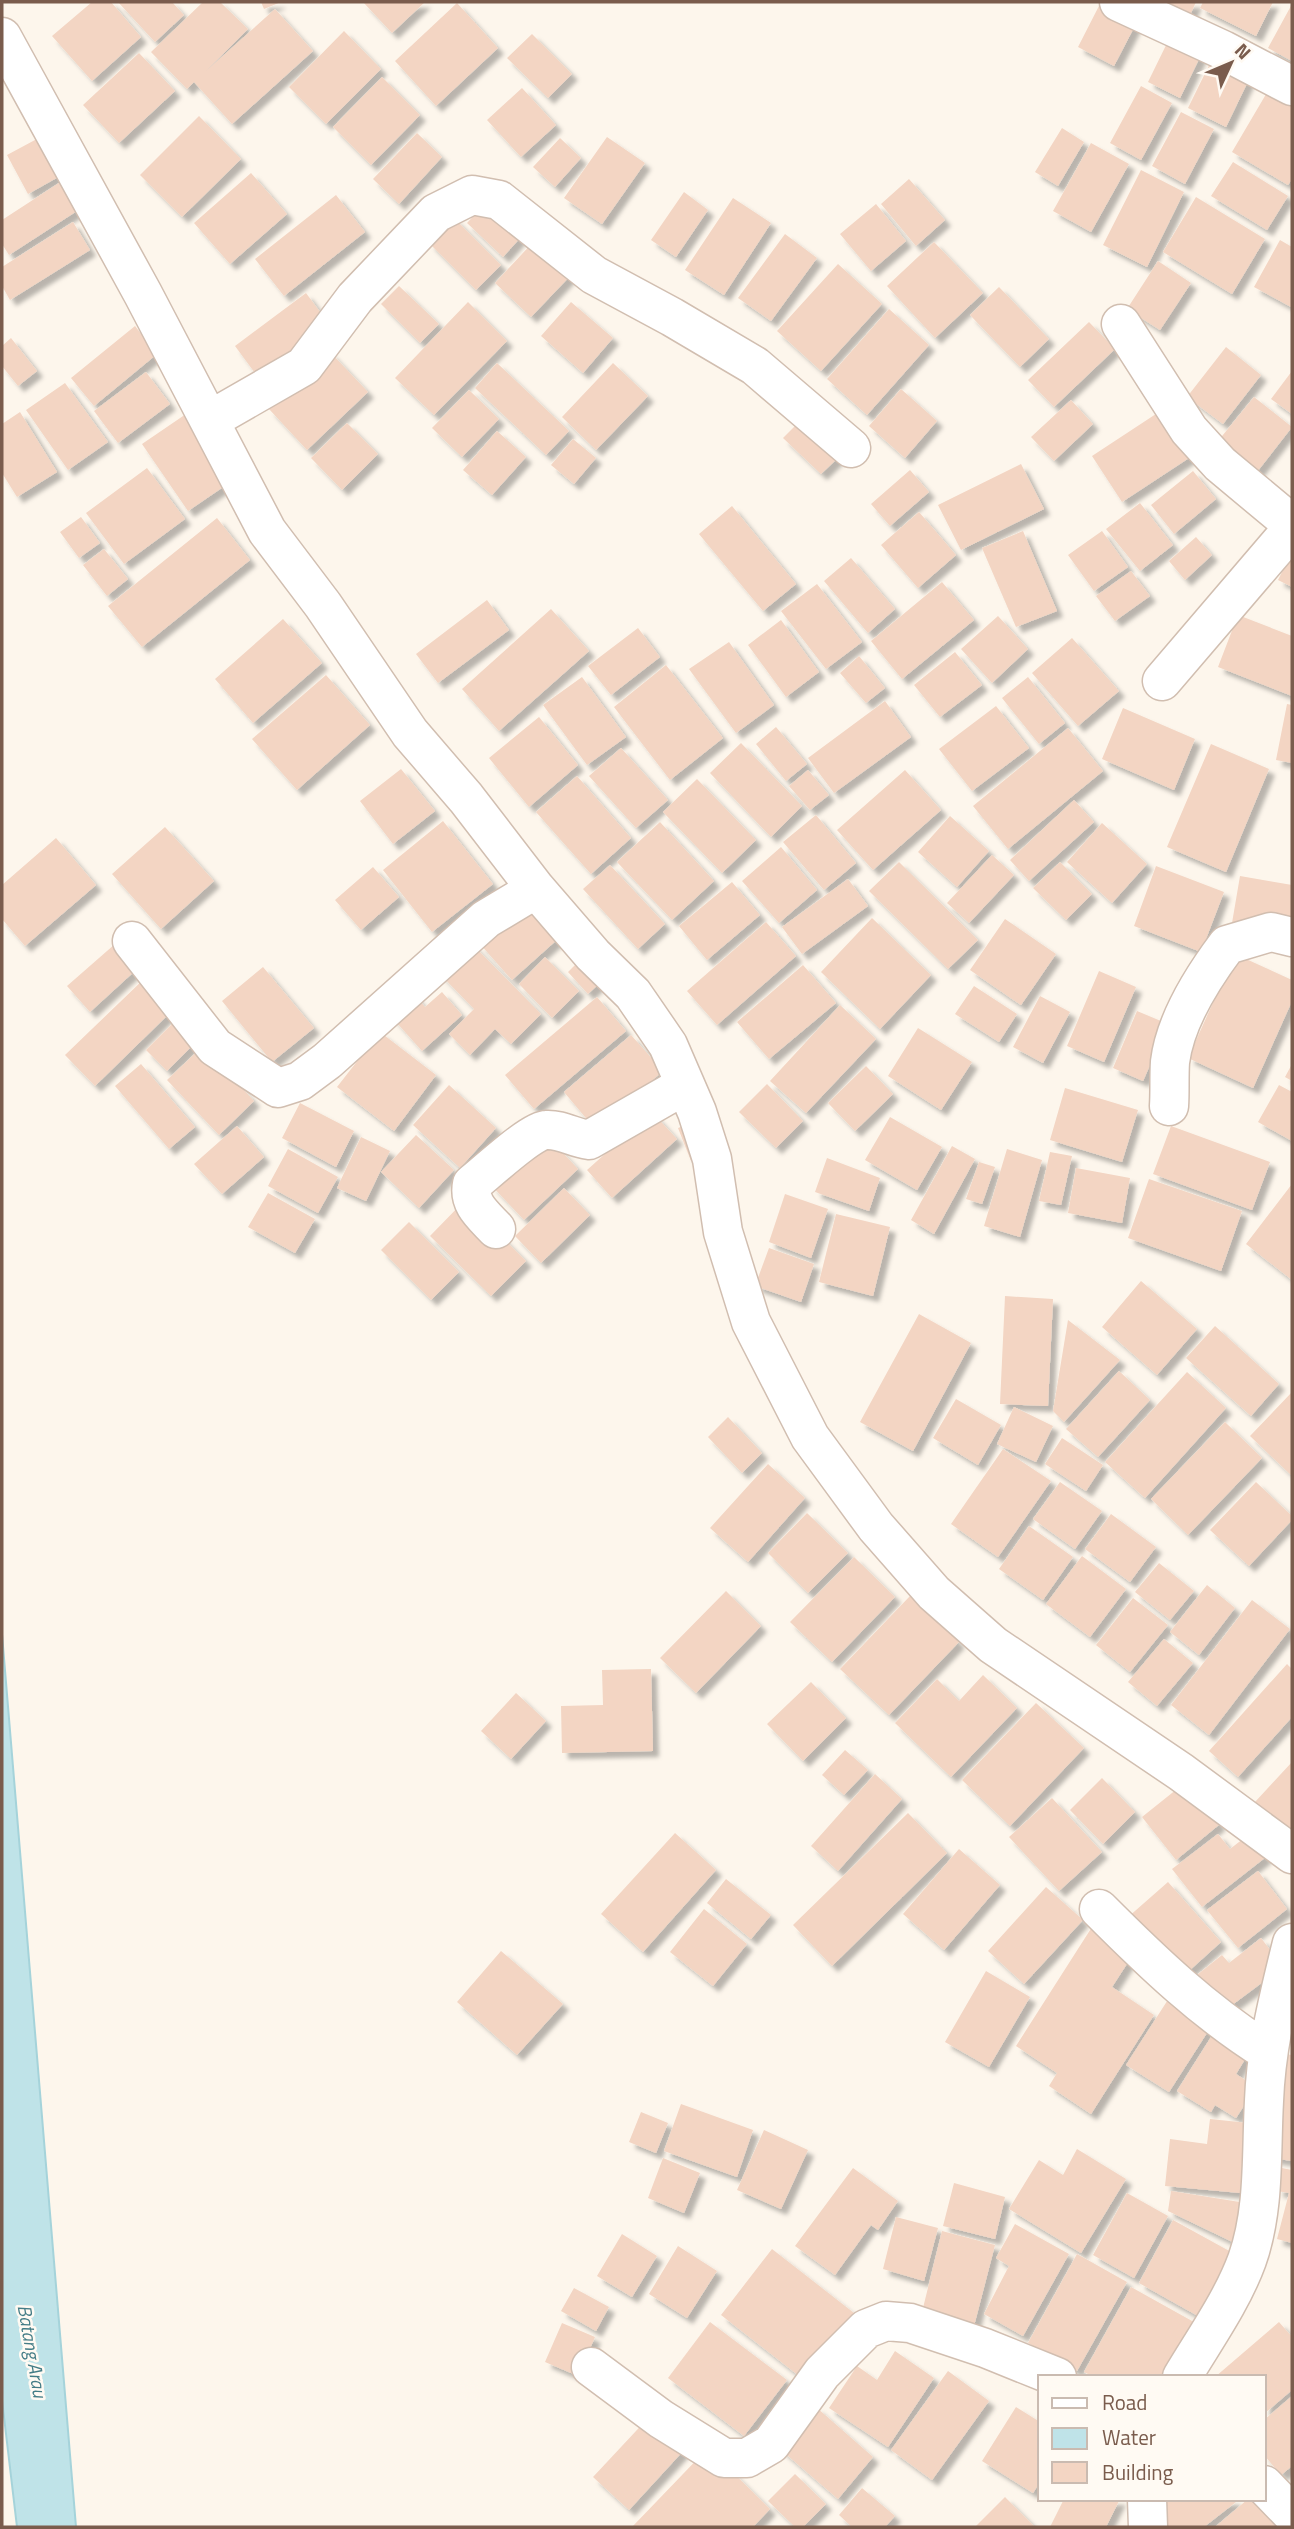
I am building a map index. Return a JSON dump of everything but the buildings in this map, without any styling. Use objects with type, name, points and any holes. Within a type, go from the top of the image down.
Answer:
[{"type":"street","points":[[1119,2],[1223,50],[1292,86]]},
{"type":"street","points":[[2,37],[267,531],[323,606],[410,733],[466,798],[536,889],[593,955],[633,995],[668,1045],[712,1159],[723,1232],[751,1322],[810,1437],[876,1528],[934,1592],[993,1645],[1181,1772],[1292,1854]]},
{"type":"street","points":[[209,420],[304,366],[355,298],[436,213],[472,195],[499,200],[594,275],[754,366],[851,448]]},
{"type":"street","points":[[1121,324],[1189,430],[1220,464],[1292,526],[1162,681]]},
{"type":"street","points":[[132,941],[215,1047],[278,1088],[300,1080],[327,1061],[486,919],[536,889]]},
{"type":"street","points":[[1169,1106],[1173,1047],[1192,998],[1227,945],[1271,932],[1292,937]]},
{"type":"street","points":[[496,1228],[474,1206],[470,1194],[472,1184],[538,1131],[560,1131],[589,1140],[685,1084]]},
{"type":"street","points":[[1098,1909],[1192,1997],[1232,2029],[1268,2052]]},
{"type":"street","points":[[1183,2375],[1247,2261],[1261,2188],[1268,2052],[1292,1943]]},
{"type":"street","points":[[592,2367],[661,2419],[724,2458],[747,2458],[771,2444],[822,2373],[866,2329],[886,2321],[910,2323],[985,2348],[1052,2375]]},
{"type":"street","points":[[1266,2487],[1292,2514]]},
{"type":"street","points":[[1147,2501],[1148,2527]]},
{"type":"water","name":"Batang Arau","points":[[2,1634],[76,2527],[17,2527],[2,2400]]}]
